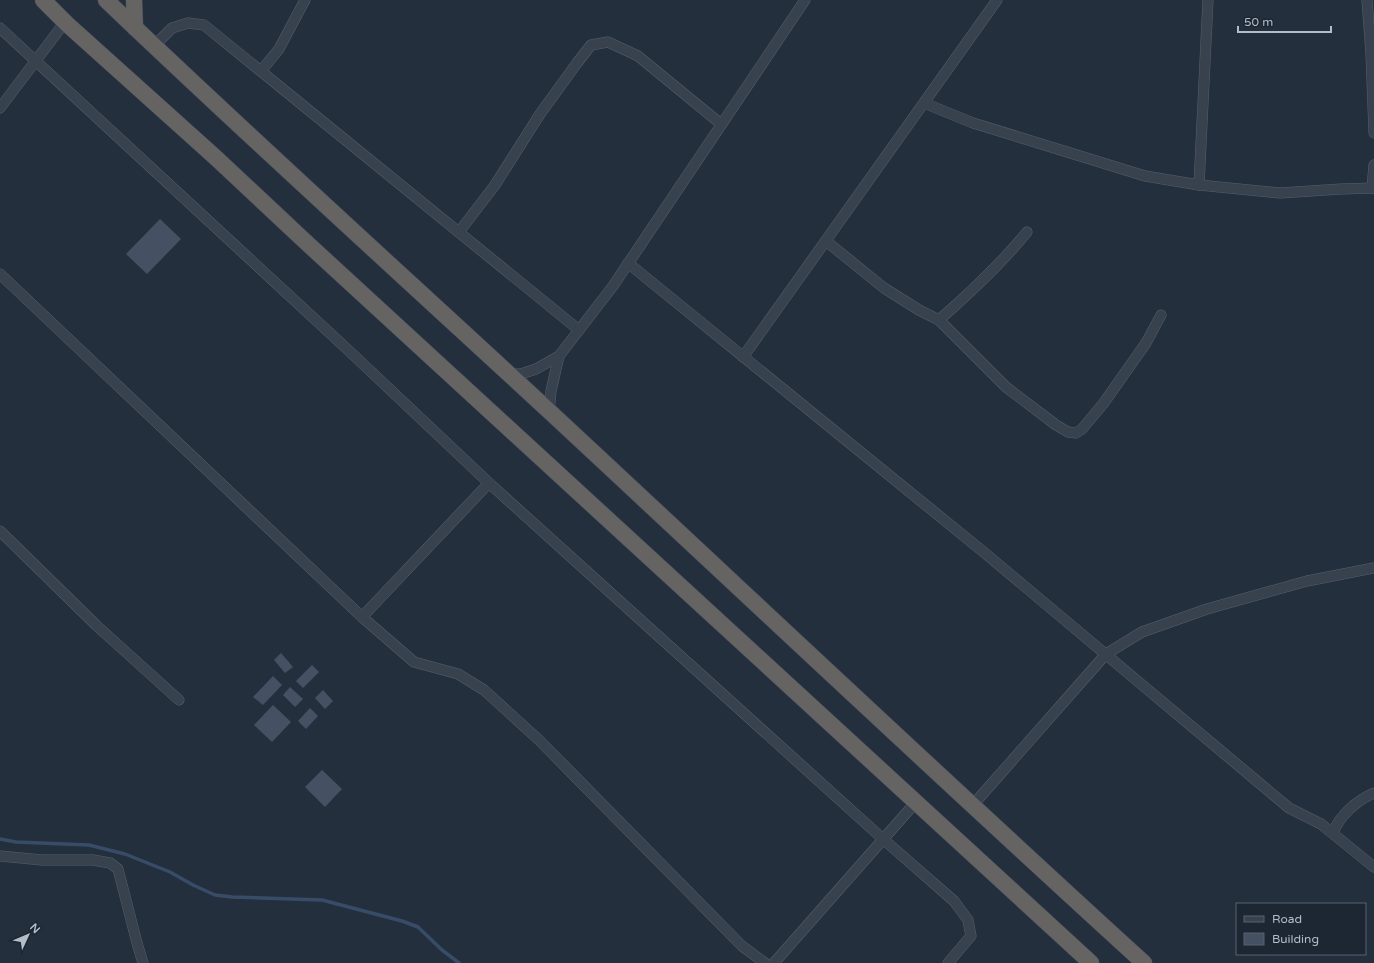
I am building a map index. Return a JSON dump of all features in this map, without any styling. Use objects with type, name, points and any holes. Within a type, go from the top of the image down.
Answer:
[{"type":"highway","points":[[43,0],[65,22],[215,157],[320,256],[1091,963]]},
{"type":"highway","points":[[106,0],[337,217],[509,374],[972,806],[1144,963]]},
{"type":"highway","points":[[134,0],[135,28]]},
{"type":"street","points":[[262,71],[279,48],[305,0]]},
{"type":"street","points":[[509,374],[521,374],[536,369],[559,356],[613,286],[805,0]]},
{"type":"street","points":[[743,357],[997,0]]},
{"type":"street","points":[[1198,185],[1208,0]]},
{"type":"street","points":[[1367,0],[1373,54],[1374,133]]},
{"type":"street","points":[[0,108],[65,22]]},
{"type":"street","points":[[154,46],[172,28],[188,23],[204,25],[579,330]]},
{"type":"street","points":[[0,28],[346,348],[489,483],[883,839],[954,901],[968,920],[971,936],[948,963]]},
{"type":"street","points":[[459,232],[495,185],[540,114],[591,45],[608,42],[638,56],[721,124]]},
{"type":"street","points":[[924,103],[973,123],[1094,161],[1145,176],[1198,185],[1280,193],[1373,188],[1374,164]]},
{"type":"street","points":[[939,320],[974,290],[1008,256],[1027,232]]},
{"type":"street","points":[[826,241],[884,288],[919,310],[939,320],[1006,387],[1056,425],[1068,432],[1076,432],[1082,429],[1103,404],[1146,343],[1160,315]]},
{"type":"street","points":[[628,263],[986,554],[1289,808],[1321,824],[1374,867]]},
{"type":"street","points":[[0,274],[362,617],[414,662],[458,674],[484,690],[539,740],[742,946],[765,963]]},
{"type":"street","points":[[549,412],[551,391],[559,356]]},
{"type":"street","points":[[362,617],[489,483]]},
{"type":"street","points":[[0,531],[97,626],[179,700]]},
{"type":"street","points":[[972,806],[1106,654],[1142,632],[1207,609],[1307,581],[1374,568]]},
{"type":"street","points":[[1333,834],[1339,819],[1358,803],[1374,793]]},
{"type":"street","points":[[774,963],[916,802]]},
{"type":"street","points":[[0,856],[42,860],[93,860],[110,863],[118,869],[126,896],[136,943],[143,963]]},
{"type":"building","points":[[160,219],[181,239],[147,274],[126,254]]},
{"type":"building","points":[[281,653],[293,667],[285,673],[274,660]]},
{"type":"building","points":[[312,665],[319,672],[303,688],[296,681]]},
{"type":"building","points":[[273,676],[282,685],[263,705],[253,697]]},
{"type":"building","points":[[290,687],[303,699],[295,707],[283,695]]},
{"type":"building","points":[[323,690],[333,701],[325,709],[315,698]]},
{"type":"building","points":[[273,705],[291,722],[272,742],[254,725]]},
{"type":"building","points":[[310,708],[318,716],[306,729],[298,721]]},
{"type":"building","points":[[322,770],[342,789],[325,807],[305,787]]},
{"type":"waterway","points":[[0,839],[16,842],[89,845],[125,854],[170,872],[215,895],[232,897],[322,900],[402,921],[418,927],[442,950],[459,963]]}]
